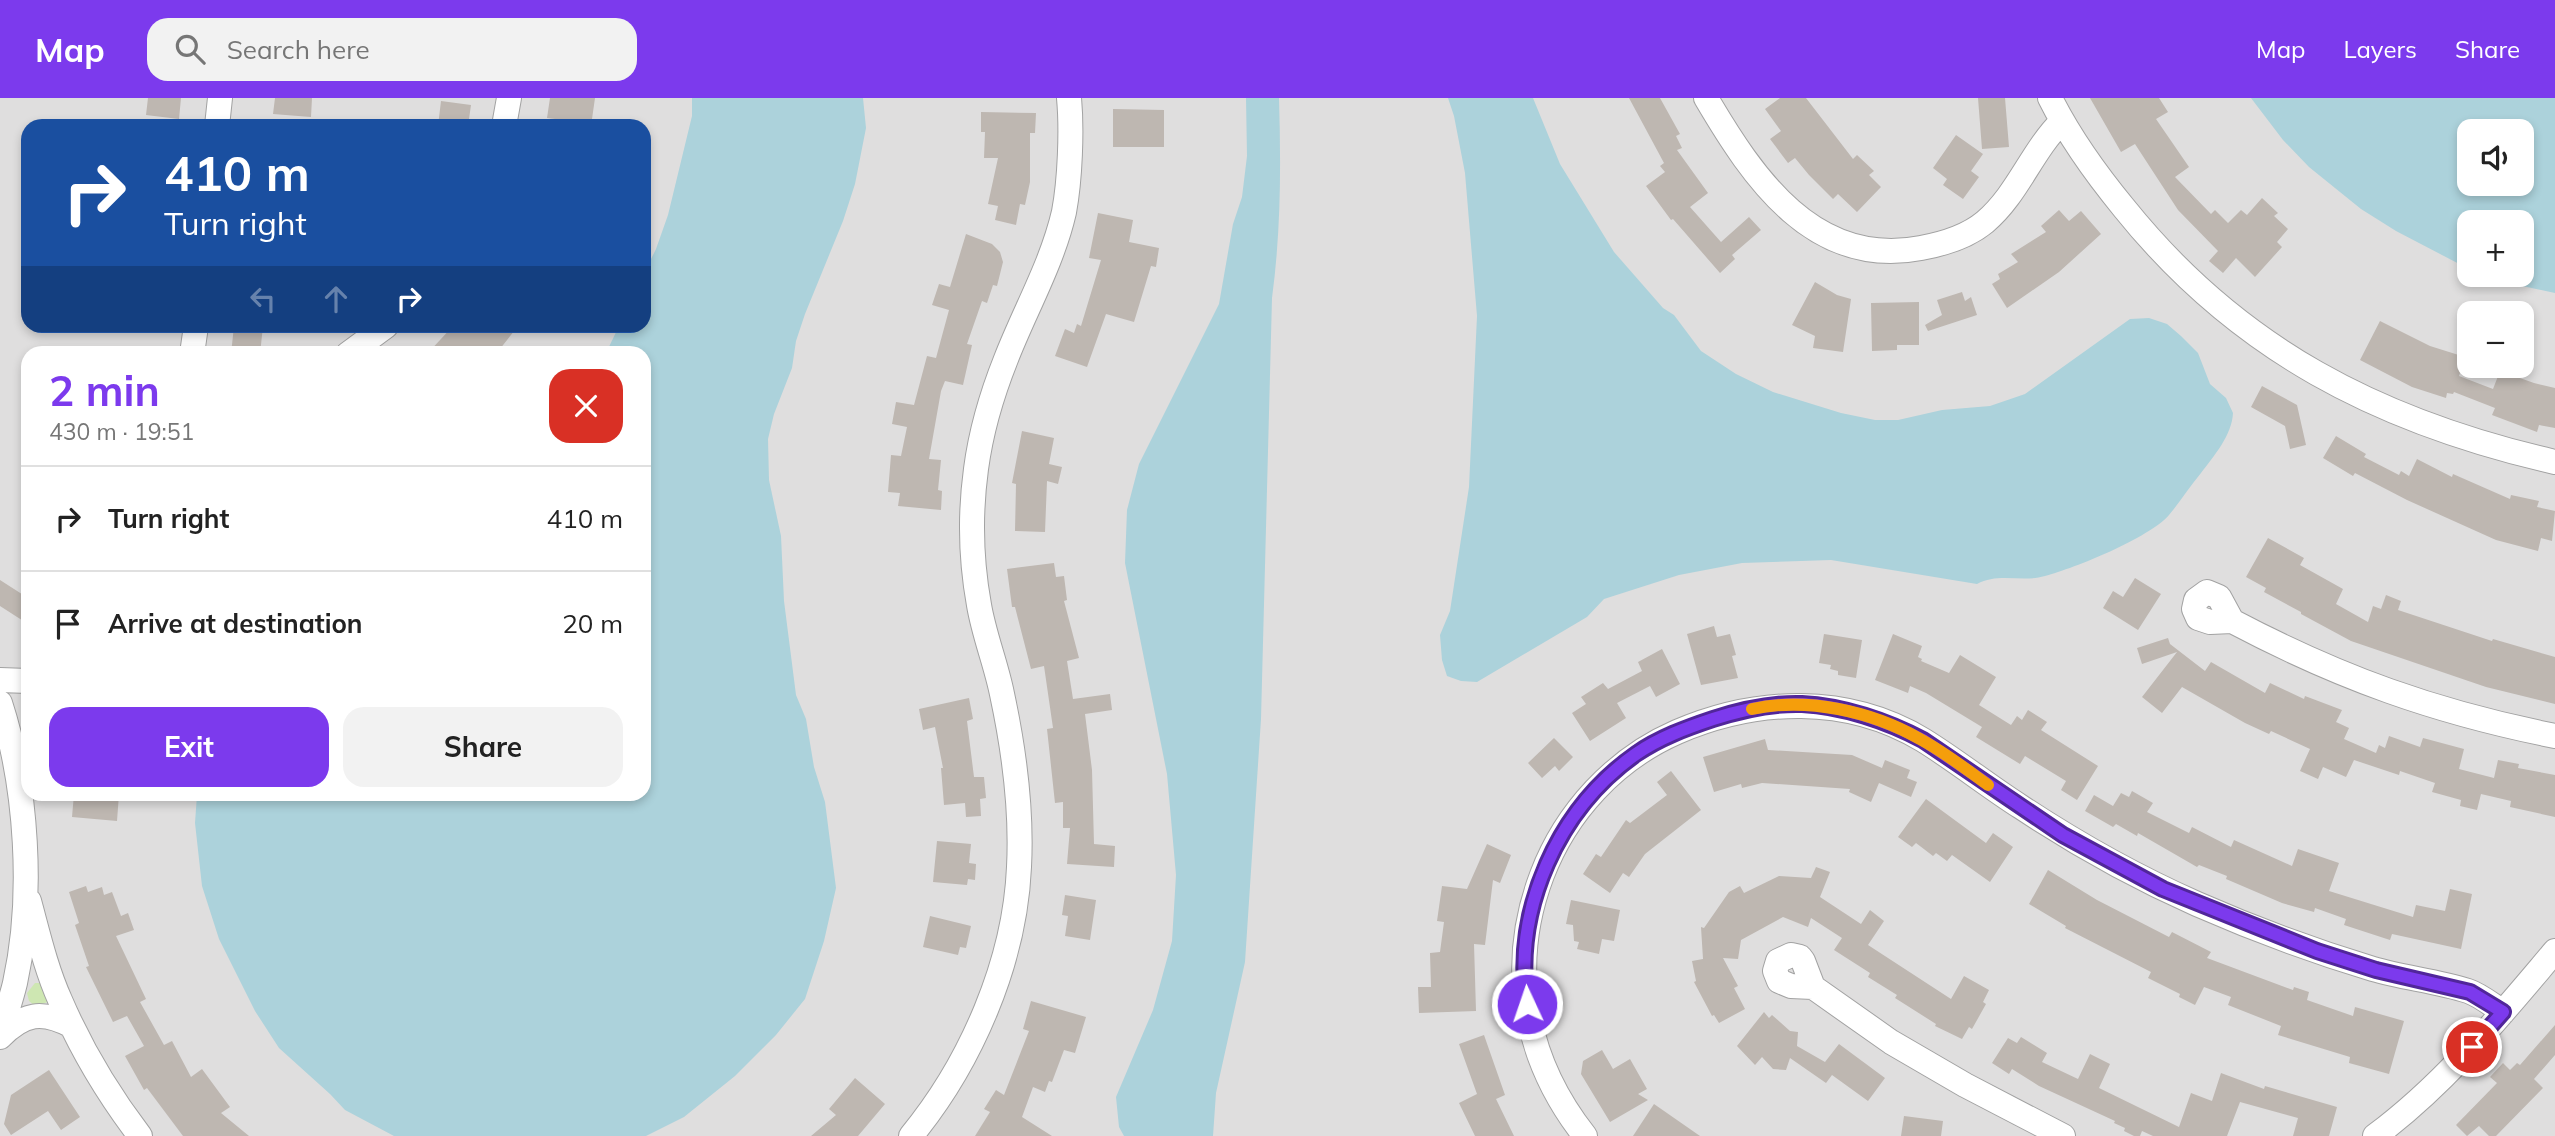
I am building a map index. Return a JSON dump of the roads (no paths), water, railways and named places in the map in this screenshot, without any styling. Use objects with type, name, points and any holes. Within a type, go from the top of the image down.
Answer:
[{"type":"street","points":[[218,119],[220,98]]},
{"type":"street","points":[[505,119],[509,98]]},
{"type":"street","points":[[911,1136],[926,1117],[977,1033],[1010,930],[1019,869],[1018,809],[1011,737],[979,606],[974,570],[976,471],[991,400],[1051,254],[1063,213],[1068,185],[1069,98]]},
{"type":"street","points":[[1706,98],[1727,134],[1756,174],[1794,215],[1814,230],[1836,240],[1861,248],[1884,251],[1908,251],[1933,246],[1958,238],[1982,225],[2003,205],[2046,137],[2062,121]]},
{"type":"street","points":[[2050,98],[2062,121],[2105,184],[2148,239],[2201,292],[2262,340],[2358,396],[2413,420],[2501,449],[2555,462]]},
{"type":"street","points":[[359,346],[376,333]]},
{"type":"street","points":[[2232,621],[2287,650],[2403,698],[2555,736]]},
{"type":"street","points":[[0,680],[21,681]]},
{"type":"street","points":[[1585,1136],[1568,1115],[1536,1051],[1524,986],[1526,940],[1533,902],[1545,868],[1563,832],[1589,797],[1612,772],[1637,753],[1691,726],[1756,708],[1802,704],[1889,724],[1923,740],[2063,835],[2163,889],[2317,951],[2376,970],[2470,992],[2503,1012]]},
{"type":"street","points":[[0,1035],[15,982],[26,890],[12,716]]},
{"type":"street","points":[[21,805],[22,801]]},
{"type":"street","points":[[26,890],[51,977],[72,1026],[107,1088],[140,1136]]},
{"type":"street","points":[[2375,1136],[2428,1092],[2503,1012],[2555,951]]},
{"type":"street","points":[[15,982],[28,975],[51,977]]},
{"type":"street","points":[[1813,987],[1891,1042],[1965,1085],[2063,1136]]},
{"type":"street","points":[[0,1035],[12,1025],[30,1017],[46,1015],[72,1026]]},
{"type":"water","points":[[692,98],[863,98],[866,128],[855,184],[805,314],[796,341],[792,368],[774,414],[768,439],[769,480],[781,536],[784,601],[796,695],[806,719],[814,767],[825,802],[836,888],[824,941],[805,999],[776,1035],[735,1076],[684,1117],[646,1136],[394,1136],[345,1110],[279,1048],[255,1011],[219,939],[202,886],[195,823],[197,801],[651,801],[651,346],[609,346],[616,333],[651,333],[651,259],[668,215],[692,116]]},
{"type":"water","points":[[1246,98],[1279,98],[1280,173],[1279,223],[1272,298],[1261,719],[1245,962],[1216,1093],[1213,1136],[1124,1136],[1119,1127],[1116,1097],[1153,1010],[1172,941],[1176,875],[1167,774],[1125,563],[1127,510],[1139,464],[1219,304],[1233,224],[1242,197],[1247,156]]},
{"type":"water","points":[[1448,98],[1533,98],[1560,164],[1614,252],[1663,308],[1674,315],[1701,351],[1736,374],[1773,392],[1841,413],[1875,420],[1898,420],[1942,410],[1990,406],[2025,394],[2130,319],[2149,318],[2167,324],[2198,353],[2210,384],[2226,398],[2233,413],[2229,429],[2211,460],[2159,524],[2111,551],[2058,572],[2036,578],[1985,580],[1977,584],[1831,560],[1742,563],[1679,575],[1604,599],[1587,617],[1477,682],[1461,681],[1447,676],[1442,660],[1440,635],[1450,611],[1469,487],[1477,316],[1465,173]]},
{"type":"water","points":[[2251,98],[2555,98],[2555,293],[2527,287],[2534,287],[2534,210],[2457,210],[2457,263],[2361,209],[2309,167],[2283,140]]}]
